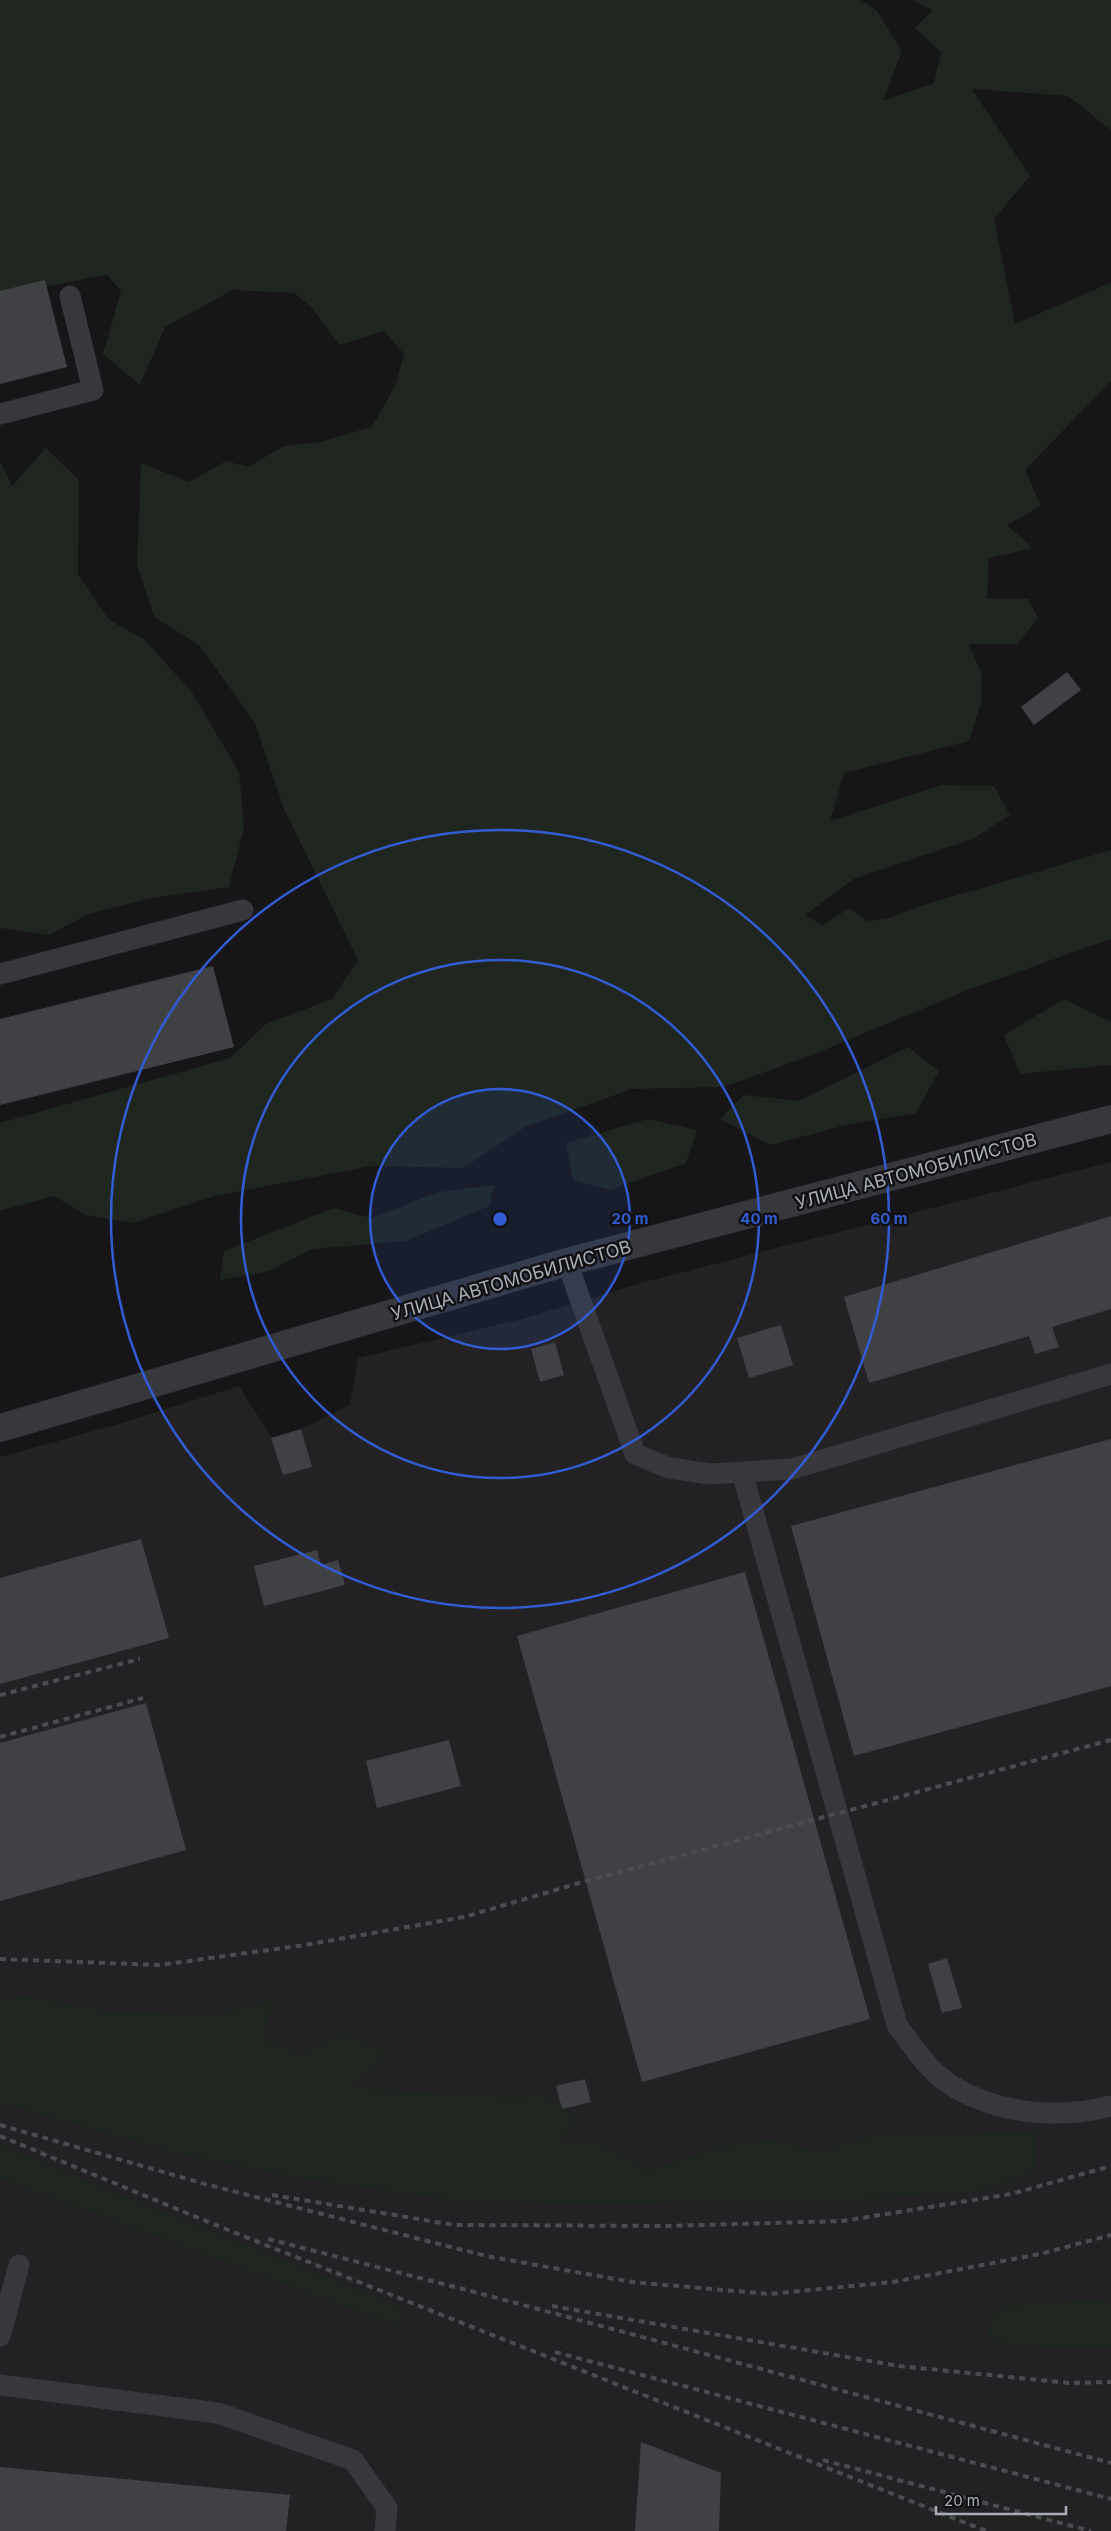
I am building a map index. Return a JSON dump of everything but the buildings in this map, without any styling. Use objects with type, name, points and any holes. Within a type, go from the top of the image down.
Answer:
[{"type":"street","name":"УЛИЦА АВТОМОБИЛИСТОВ","points":[[0,1428],[567,1262],[1111,1119]]},
{"type":"lane","points":[[0,414],[93,390],[70,296]]},
{"type":"lane","points":[[0,974],[243,910]]},
{"type":"lane","points":[[567,1262],[635,1454],[669,1468],[712,1474],[792,1469],[1111,1374]]},
{"type":"lane","points":[[742,1472],[897,2025],[922,2060],[948,2083],[995,2105],[1047,2115],[1111,2106]]},
{"type":"lane","points":[[0,2336],[19,2265]]},
{"type":"lane","points":[[0,2385],[218,2413],[353,2460],[387,2508],[386,2531]]},
{"type":"shaded area","points":[[0,0],[861,0],[877,11],[902,51],[883,101],[934,83],[941,52],[915,28],[933,10],[912,0],[1111,0],[1111,130],[1068,96],[972,89],[1030,176],[994,219],[1015,324],[1111,283],[1111,381],[1025,470],[1041,506],[1007,525],[1033,548],[989,558],[987,599],[1028,599],[1038,618],[1017,644],[968,644],[981,671],[982,699],[969,741],[844,773],[830,821],[942,785],[994,786],[1010,815],[973,839],[854,879],[805,915],[823,925],[849,908],[868,921],[890,918],[917,907],[1111,850],[1111,939],[970,989],[812,1055],[723,1087],[632,1089],[525,1127],[463,1168],[372,1166],[215,1196],[133,1223],[86,1215],[54,1196],[0,1211],[0,1123],[230,1058],[266,1024],[332,999],[358,960],[284,809],[255,723],[199,645],[154,617],[137,565],[141,463],[189,482],[226,461],[248,467],[284,446],[320,442],[372,427],[396,384],[404,354],[384,331],[339,345],[311,307],[294,293],[233,290],[165,327],[140,385],[103,354],[121,291],[107,275],[0,295]]},
{"type":"shaded area","points":[[46,448],[79,480],[78,574],[109,620],[144,639],[191,691],[239,772],[244,828],[229,887],[151,898],[89,914],[49,935],[0,928],[0,461],[12,486]]},
{"type":"shaded area","points":[[1064,999],[1111,1022],[1111,1065],[1020,1074],[1004,1035]]},
{"type":"shaded area","points":[[908,1047],[939,1071],[916,1113],[850,1124],[771,1145],[720,1119],[744,1095],[799,1101]]},
{"type":"shaded area","points":[[648,1119],[697,1130],[686,1163],[610,1190],[573,1180],[566,1143]]},
{"type":"shaded area","points":[[1111,1162],[1111,2531],[0,2531],[0,1457],[115,1425],[239,1386],[272,1438],[301,1429],[350,1405],[358,1358],[519,1320],[645,1282]]},
{"type":"shaded area","points":[[494,1185],[489,1206],[406,1241],[312,1249],[269,1271],[220,1280],[224,1251],[334,1208],[371,1218],[439,1192]]},
{"type":"shaded area","points":[[23,1995],[109,2012],[217,2014],[273,2000],[264,2039],[301,2056],[344,2034],[388,2052],[350,2088],[520,2098],[543,2095],[576,2116],[558,2145],[600,2145],[647,2171],[722,2147],[772,2139],[820,2152],[867,2137],[1037,2131],[1035,2169],[989,2190],[866,2199],[605,2204],[467,2202],[312,2180],[188,2156],[0,2103],[0,2001]]},
{"type":"shaded area","points":[[0,2144],[149,2207],[399,2306],[400,2327],[0,2178]]},
{"type":"shaded area","points":[[1092,2299],[1111,2302],[1111,2348],[1056,2349],[986,2340],[997,2307]]},
{"type":"railway","points":[[0,1695],[140,1659]]},
{"type":"railway","points":[[0,1737],[143,1698]]},
{"type":"railway","points":[[0,1959],[159,1965],[305,1945],[464,1917],[586,1881],[1111,1740]]},
{"type":"railway","points":[[0,2125],[205,2184],[486,2256],[632,2282],[769,2294],[893,2282],[1040,2254],[1111,2235]]},
{"type":"railway","points":[[0,2136],[223,2228],[986,2531]]},
{"type":"railway","points":[[272,2195],[455,2225],[665,2226],[843,2221],[1011,2194],[1111,2166]]},
{"type":"railway","points":[[268,2239],[486,2295],[1111,2463]]},
{"type":"railway","points":[[552,2306],[899,2366],[1069,2383],[1111,2382]]},
{"type":"railway","points":[[555,2352],[1111,2499]]},
{"type":"railway","points":[[823,2460],[1091,2531]]}]
